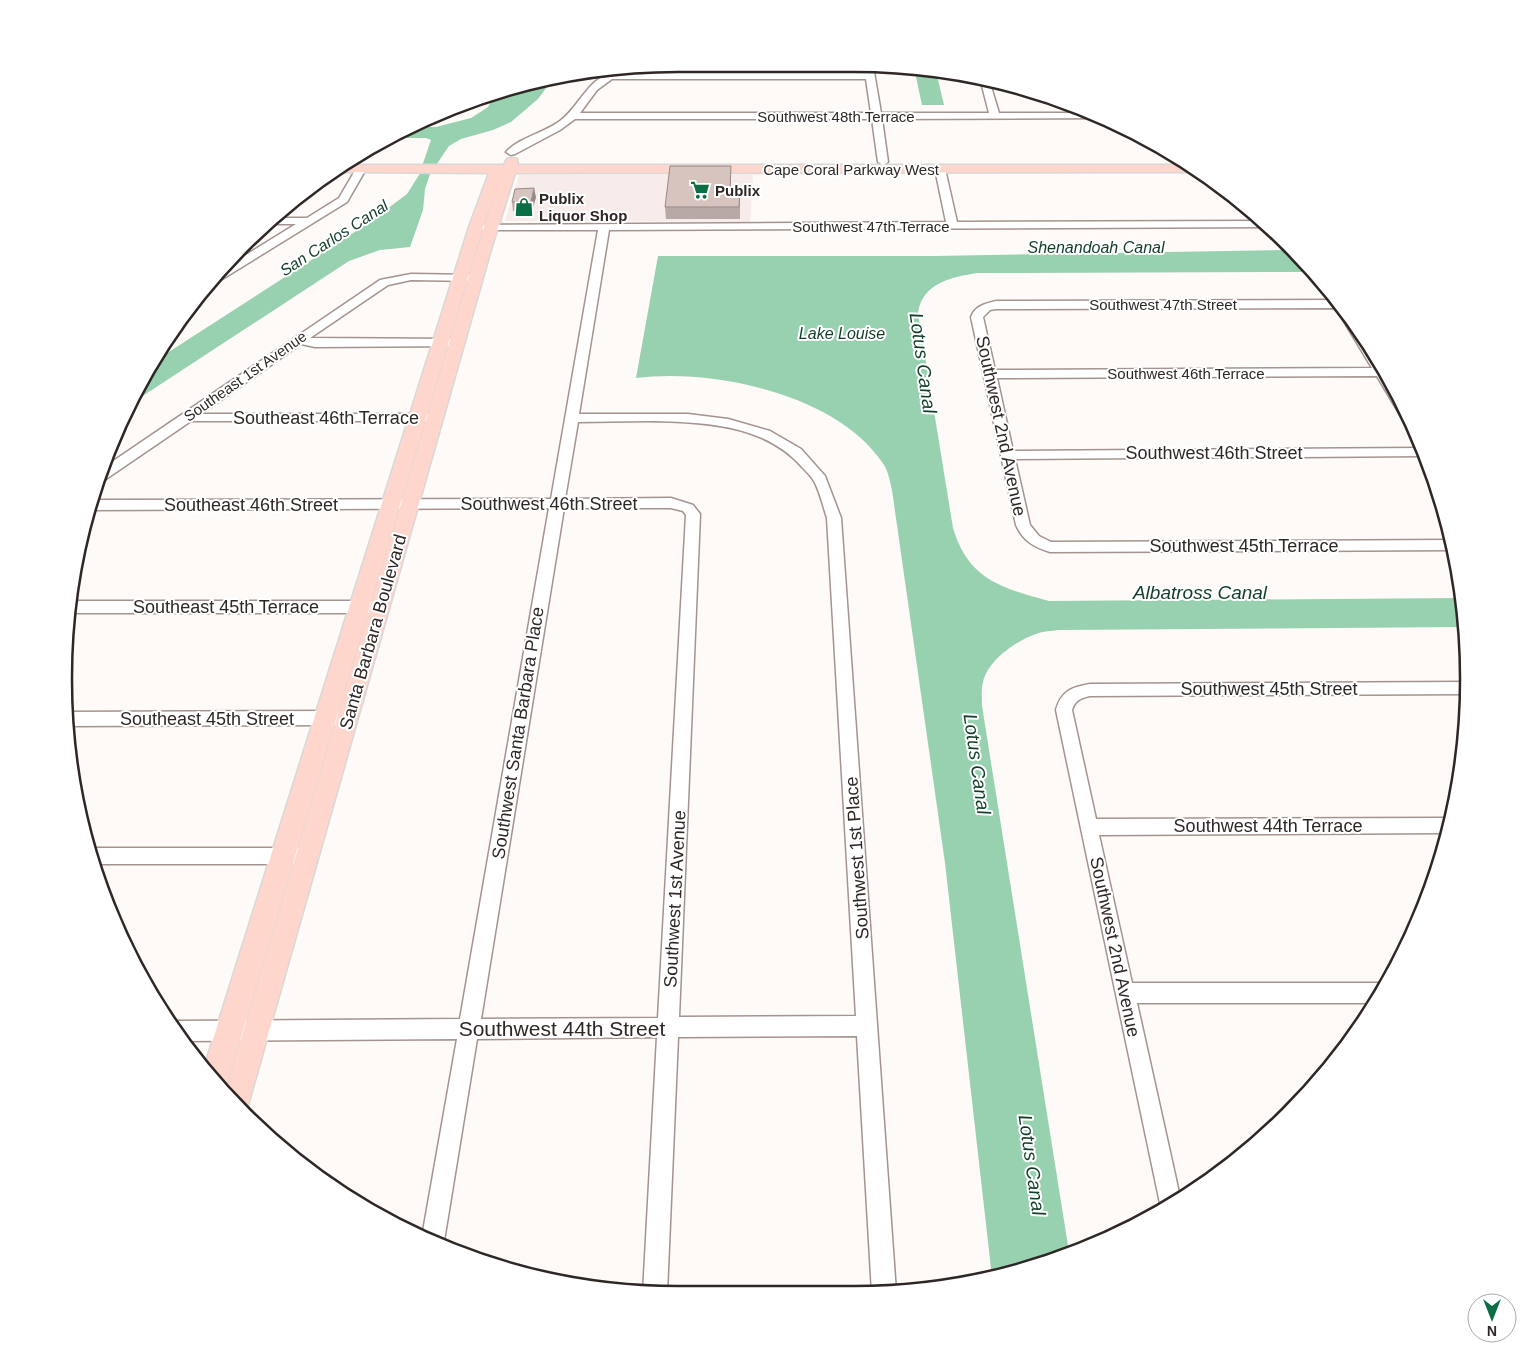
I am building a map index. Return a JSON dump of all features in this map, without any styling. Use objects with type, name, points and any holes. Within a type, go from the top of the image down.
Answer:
[{"type":"main road","name":"Cape Coral Parkway West","points":[[504,165],[752,162],[1169,162]]},
{"type":"main road","points":[[662,169],[675,165],[735,165],[752,162]]},
{"type":"main road","points":[[796,169],[806,166],[872,166],[883,162]]},
{"type":"main road","points":[[940,169],[947,166],[1013,165],[1026,162]]},
{"type":"main road","points":[[358,165],[439,167],[488,172],[504,165]]},
{"type":"main road","points":[[358,165],[377,169],[418,167]]},
{"type":"main road","name":"Cape Coral Parkway West","points":[[504,165],[662,169],[1180,169]]},
{"type":"main road","name":"Santa Barbara Boulevard","points":[[217,1072],[360,606],[400,505],[504,165]]},
{"type":"main road","name":"Santa Barbara Boulevard","points":[[238,1095],[380,607],[400,505]]},
{"type":"street","points":[[870,73],[883,162]]},
{"type":"street","points":[[504,165],[572,116],[602,79],[616,76]]},
{"type":"street","points":[[620,76],[871,76]]},
{"type":"street","points":[[986,88],[995,117]]},
{"type":"street","name":"Southwest 48th Terrace","points":[[572,116],[1078,116]]},
{"type":"street","points":[[234,267],[345,198],[358,165]]},
{"type":"street","points":[[940,169],[952,225]]},
{"type":"street","points":[[281,221],[308,221]]},
{"type":"street","name":"Southwest 47th Terrace","points":[[484,227],[1254,224]]},
{"type":"street","name":"Southwest Santa Barbara Place","points":[[434,1233],[604,226]]},
{"type":"street","name":"Southeast 1st Avenue","points":[[111,469],[376,286],[392,279],[468,278]]},
{"type":"street","name":"Southwest 47th Street","points":[[986,307],[1006,305],[1329,304]]},
{"type":"street","name":"Southwest 2nd Avenue","points":[[986,307],[979,312],[978,318],[1007,455],[1023,525],[1027,534],[1038,543]]},
{"type":"street","points":[[298,340],[315,343],[448,343]]},
{"type":"street","name":"Southwest 46th Terrace","points":[[990,374],[1376,372]]},
{"type":"street","name":"Southeast 46th Terrace","points":[[188,416],[197,418],[426,418]]},
{"type":"street","name":"Southwest 1st Place","points":[[572,418],[700,418],[746,427],[782,443],[805,460],[818,474],[827,491],[834,518],[883,1284]]},
{"type":"street","name":"Southwest 46th Street","points":[[1007,455],[1415,452]]},
{"type":"street","name":"Southwest 46th Street","points":[[400,505],[671,503],[688,508]]},
{"type":"street","name":"Southeast 46th Street","points":[[98,505],[400,505]]},
{"type":"street","name":"Southwest 1st Avenue","points":[[655,1285],[694,526],[694,514],[688,508]]},
{"type":"street","name":"Southwest 45th Terrace","points":[[1038,543],[1050,547],[1444,545]]},
{"type":"street","name":"Southeast 45th Terrace","points":[[77,607],[380,607]]},
{"type":"street","name":"Southwest 45th Street","points":[[1072,694],[1090,690],[1460,688]]},
{"type":"street","name":"Southwest 2nd Avenue","points":[[1072,694],[1066,701],[1064,710],[1169,1196]]},
{"type":"street","name":"Southeast 45th Street","points":[[74,719],[348,718]]},
{"type":"street","name":"Southwest 44th Terrace","points":[[1089,827],[1442,825]]},
{"type":"street","points":[[99,856],[308,856]]},
{"type":"street","points":[[1126,993],[1371,993]]},
{"type":"street","name":"Southwest 44th Street","points":[[186,1031],[868,1026]]},
{"type":"shaded area","points":[[513,171],[739,171],[739,174],[519,173],[516,175],[502,221],[505,223],[741,224],[496,228]]},
{"type":"shaded area","points":[[519,175],[753,175],[750,222],[505,221]]},
{"type":"water","points":[[916,76],[938,79],[944,105],[922,105]]},
{"type":"water","points":[[547,87],[538,99],[511,122],[493,130],[461,139],[449,146],[430,174],[425,189],[423,210],[410,247],[380,250],[349,261],[143,395],[169,352],[367,224],[407,194],[419,175],[431,140],[426,138],[405,138],[429,127],[471,118],[488,107],[490,103]]},
{"type":"water","points":[[1282,250],[1303,272],[977,273],[948,280],[932,288],[925,295],[918,313],[953,528],[959,545],[968,559],[977,570],[989,579],[1001,586],[1049,601],[1454,598],[1457,627],[1059,630],[1039,633],[1020,641],[1004,652],[991,666],[983,682],[982,706],[1068,1245],[991,1269],[945,863],[892,490],[887,472],[882,462],[861,438],[835,419],[804,403],[770,391],[735,382],[700,377],[667,376],[636,378],[658,256],[934,256]]},
{"type":"building","name":"Publix","points":[[670,166],[731,166],[730,191],[740,191],[739,207],[665,207]]},
{"type":"building","points":[[534,188],[531,202],[512,202],[515,189]]},
{"type":"place","name":"Publix","points":[[700,190]]},
{"type":"place","name":"Publix Liquor Shop","points":[[524,207]]},
{"type":"water label","name":"San Carlos Canal","points":[[334,238]]},
{"type":"water label","name":"Shenandoah Canal","points":[[1096,247]]},
{"type":"water label","name":"Lake Louise","points":[[842,333]]},
{"type":"water label","name":"Lotus Canal","points":[[923,363]]},
{"type":"water label","name":"Albatross Canal","points":[[1200,592]]},
{"type":"water label","name":"Lotus Canal","points":[[977,764]]},
{"type":"water label","name":"Lotus Canal","points":[[1032,1165]]}]
